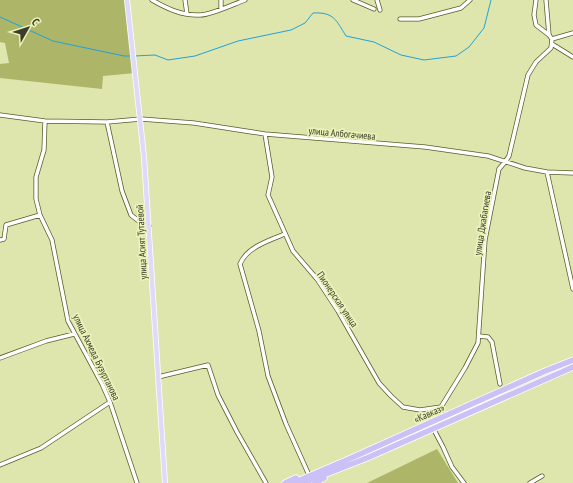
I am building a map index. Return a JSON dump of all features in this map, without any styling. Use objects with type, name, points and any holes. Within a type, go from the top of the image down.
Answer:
[{"type":"highway","name":"«Кавказ»","points":[[295,482],[573,360]]},
{"type":"highway","name":"«Кавказ»","points":[[303,483],[346,467],[573,367]]},
{"type":"highway","points":[[285,483],[349,459]]},
{"type":"highway","points":[[315,483],[346,467]]},
{"type":"main road","name":"улица Асият Тутаевой","points":[[127,0],[140,119],[149,226],[166,483]]},
{"type":"street","points":[[152,0],[181,14],[200,16],[245,0]]},
{"type":"street","points":[[185,0],[187,14]]},
{"type":"street","points":[[221,0],[221,9]]},
{"type":"street","points":[[353,0],[374,9]]},
{"type":"street","points":[[377,0],[380,10]]},
{"type":"street","points":[[400,19],[419,19],[462,8],[470,0]]},
{"type":"street","points":[[536,0],[534,15],[536,25],[549,34]]},
{"type":"street","points":[[546,0],[549,34],[552,44],[573,57]]},
{"type":"street","points":[[552,40],[573,33]]},
{"type":"street","name":"улица Джабагиева","points":[[441,407],[465,368],[478,343],[485,240],[499,169],[509,156],[528,75],[536,62],[551,48],[552,44]]},
{"type":"street","name":"улица Албогачиева","points":[[0,115],[45,121],[107,122],[140,119],[194,123],[265,134],[425,147],[488,156],[526,168],[547,172],[573,173]]},
{"type":"street","name":"улица Ахмеда Бузуртанова","points":[[45,121],[44,150],[36,177],[36,199],[40,214],[52,240],[68,321],[74,334],[81,342],[110,402],[137,483]]},
{"type":"street","points":[[107,122],[122,191],[131,215],[140,222],[149,226]]},
{"type":"street","name":"Пионерская улица","points":[[265,134],[272,177],[268,195],[293,252],[317,279],[338,311],[379,382],[391,396],[403,407],[420,410],[441,407]]},
{"type":"street","points":[[547,172],[573,289]]},
{"type":"street","points":[[0,240],[4,239],[5,227],[9,223],[40,214]]},
{"type":"street","points":[[285,234],[265,242],[251,250],[243,257],[240,264],[259,331],[268,376],[286,424],[308,474]]},
{"type":"street","points":[[0,358],[46,341],[74,334]]},
{"type":"street","points":[[479,336],[488,337],[492,342],[500,384]]},
{"type":"street","points":[[158,377],[208,365],[218,395],[266,483]]},
{"type":"street","points":[[0,465],[41,448],[110,402]]},
{"type":"street","points":[[441,407],[441,418]]},
{"type":"street","points":[[433,428],[444,447],[452,467],[464,483]]},
{"type":"street","points":[[530,483],[542,476]]},
{"type":"green space","points":[[0,0],[127,0],[135,73],[103,76],[102,89],[0,78],[0,64],[9,63],[5,43],[0,42]]},
{"type":"green space","points":[[437,449],[458,483],[367,483]]},
{"type":"waterway","points":[[134,56],[155,55],[168,60],[195,56],[238,41],[291,30],[305,23],[313,13],[326,14],[334,18],[346,36],[374,42],[401,55],[424,60],[456,56],[469,47],[484,28],[491,0]]},
{"type":"waterway","points":[[0,17],[53,41],[124,56],[131,56]]}]
